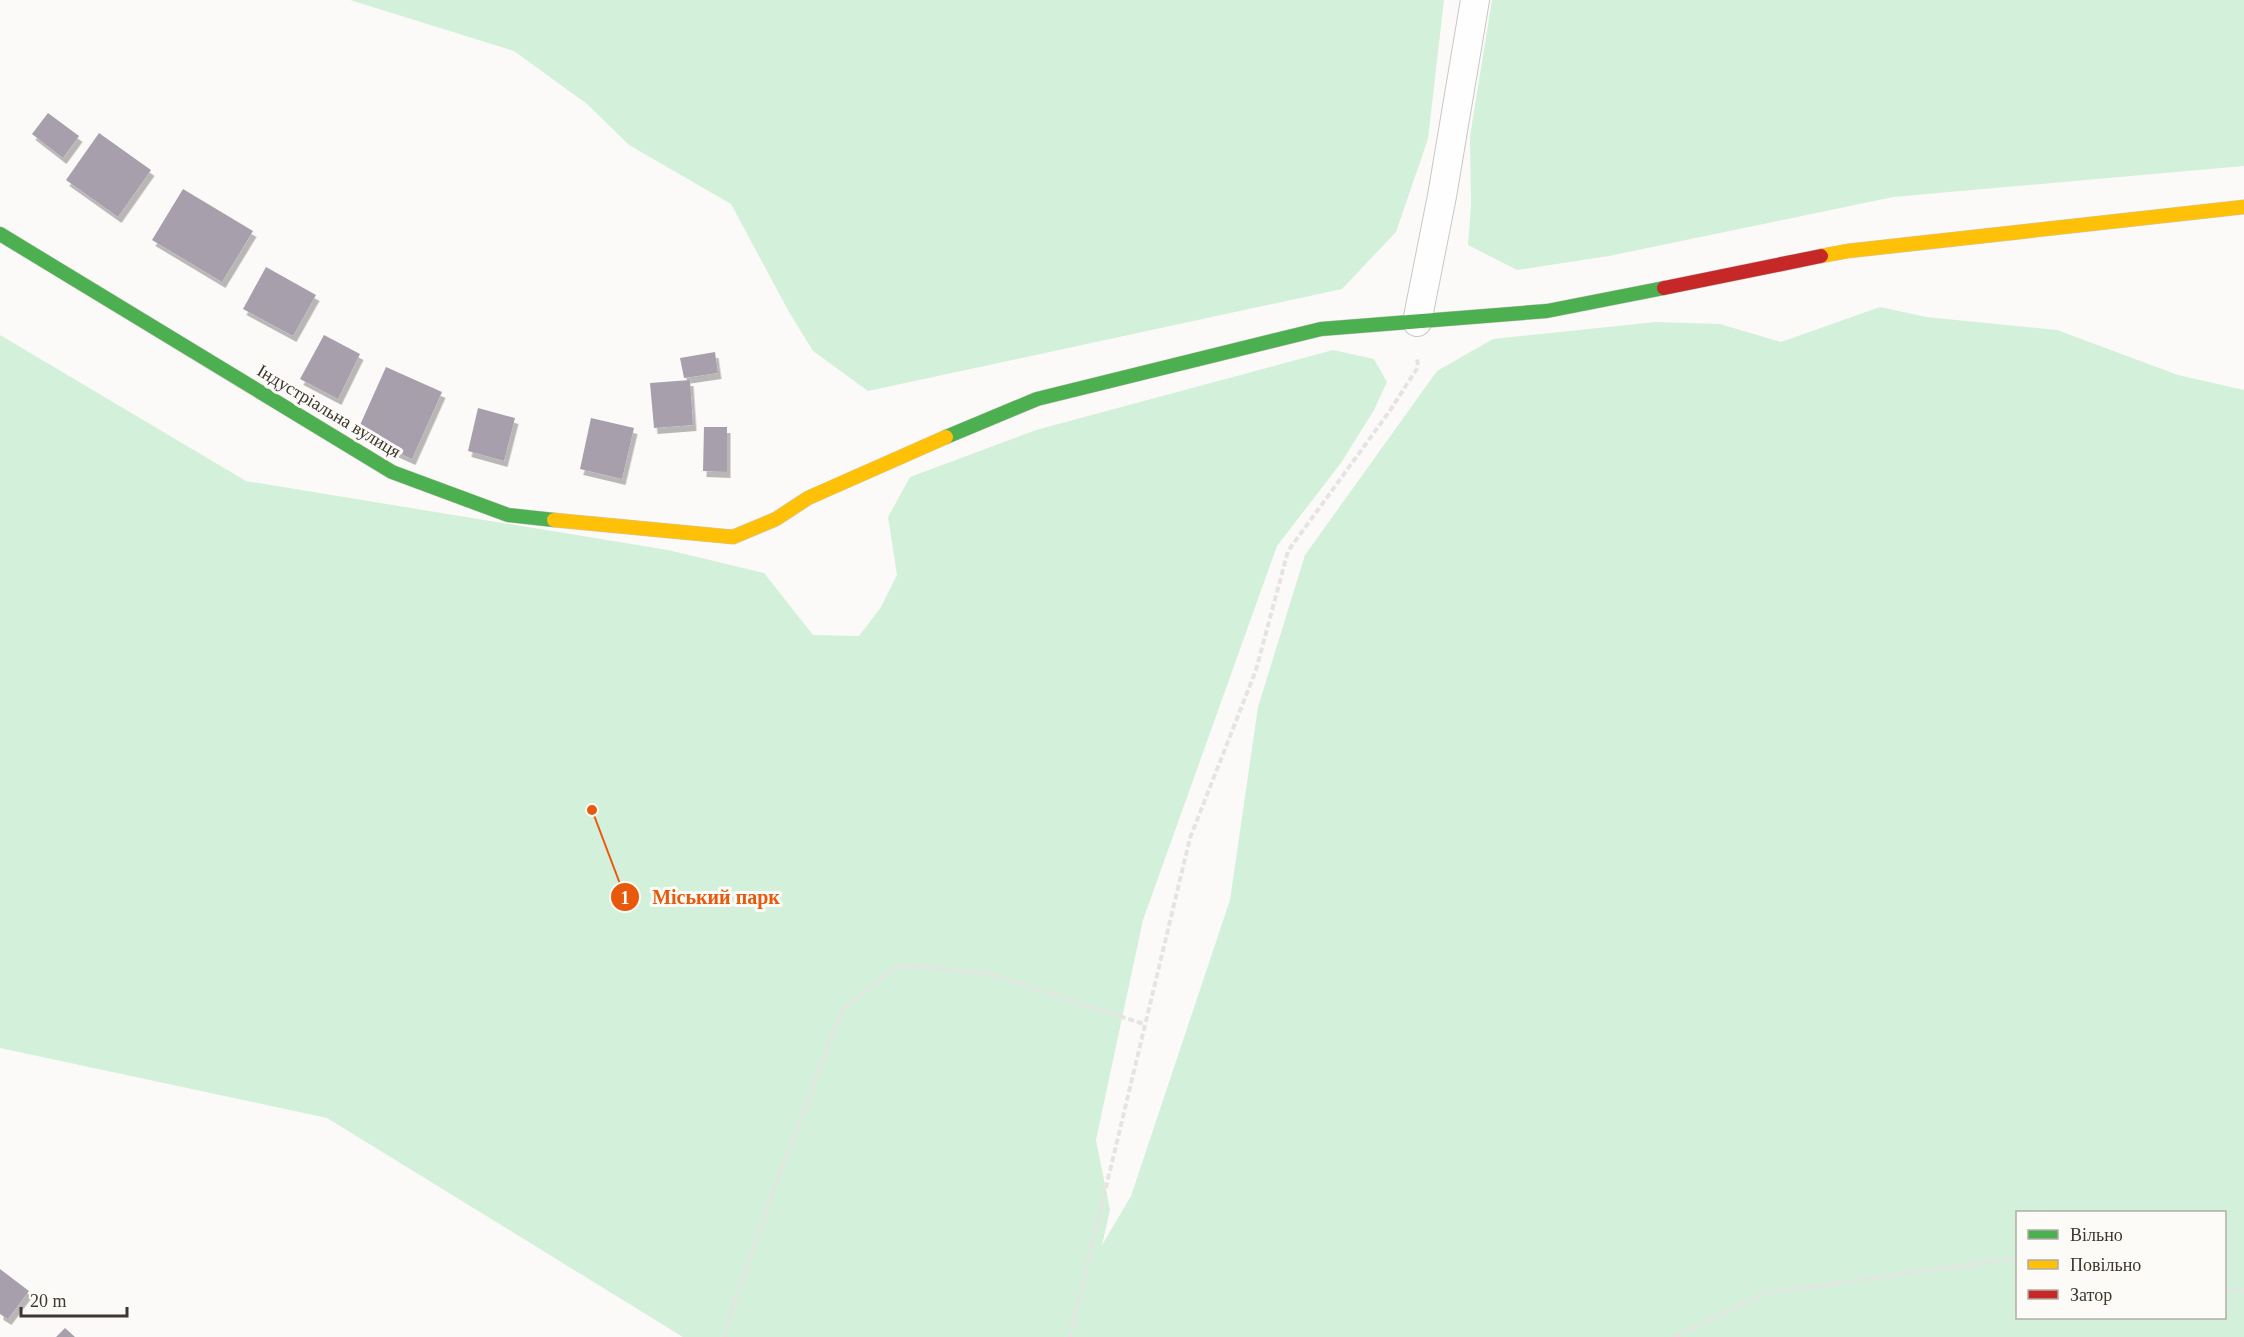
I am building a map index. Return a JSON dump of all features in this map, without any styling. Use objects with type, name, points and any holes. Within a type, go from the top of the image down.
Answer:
[{"type":"street","points":[[1417,321],[1475,0]]},
{"type":"street","name":"Індустріальна вулиця","points":[[0,234],[392,472],[508,515],[733,537],[776,519],[808,498],[890,460],[1037,399],[1321,329],[1547,311],[1848,251],[2244,207]]},
{"type":"path","points":[[1070,1337],[1190,838],[1256,670],[1288,551],[1389,412],[1418,367],[1417,321]]},
{"type":"path","points":[[725,1337],[733,1306],[774,1189],[842,1009],[900,965],[989,974],[1144,1024]]},
{"type":"path","points":[[1674,1337],[1766,1293],[2016,1258]]},
{"type":"path","points":[[2226,1288],[2244,1291]]},
{"type":"green space","points":[[350,0],[1444,0],[1428,139],[1396,232],[1342,289],[868,391],[813,351],[789,312],[731,204],[629,145],[587,104],[514,51]]},
{"type":"green space","points":[[1492,0],[2244,0],[2244,166],[1893,197],[1609,256],[1517,270],[1468,245],[1471,204],[1470,136]]},
{"type":"green space","points":[[1880,307],[1926,317],[2057,330],[2178,375],[2244,390],[2244,1337],[683,1337],[327,1118],[0,1048],[0,335],[246,481],[668,550],[764,573],[813,635],[859,636],[881,607],[897,575],[888,517],[910,477],[1036,430],[1333,350],[1374,359],[1387,382],[1374,410],[1341,463],[1277,546],[1143,920],[1096,1140],[1110,1210],[1102,1245],[1131,1196],[1230,900],[1258,707],[1305,555],[1437,371],[1493,339],[1656,322],[1720,324],[1781,342]]},
{"type":"building","points":[[48,113],[79,136],[63,158],[32,134]]},
{"type":"building","points":[[99,133],[151,170],[118,217],[66,180]]},
{"type":"building","points":[[183,189],[253,231],[222,282],[152,240]]},
{"type":"building","points":[[266,267],[316,295],[293,336],[243,309]]},
{"type":"building","points":[[324,335],[360,354],[338,399],[300,379]]},
{"type":"building","points":[[715,352],[718,373],[684,378],[680,358]]},
{"type":"building","points":[[386,367],[442,392],[412,459],[356,434]]},
{"type":"building","points":[[690,380],[693,425],[654,428],[650,383]]},
{"type":"building","points":[[478,408],[515,418],[504,461],[468,451]]},
{"type":"building","points":[[591,418],[634,428],[622,479],[580,469]]},
{"type":"building","points":[[704,427],[727,427],[727,472],[703,471]]},
{"type":"building","points":[[0,1269],[29,1291],[8,1319],[0,1314]]},
{"type":"building","points":[[65,1328],[75,1337],[56,1337]]},
{"type":"traffic: fast","points":[[0,234],[392,472],[508,515],[554,520]]},
{"type":"traffic: fast","points":[[946,437],[1037,399],[1321,329],[1547,311],[1664,288]]},
{"type":"traffic: slow","points":[[1821,256],[1848,251],[2244,207]]},
{"type":"traffic: slow","points":[[554,520],[733,537],[776,519],[808,498],[946,437]]},
{"type":"traffic: jam","points":[[1664,288],[1821,256]]},
{"type":"place","name":"Міський парк","points":[[592,810]]}]
